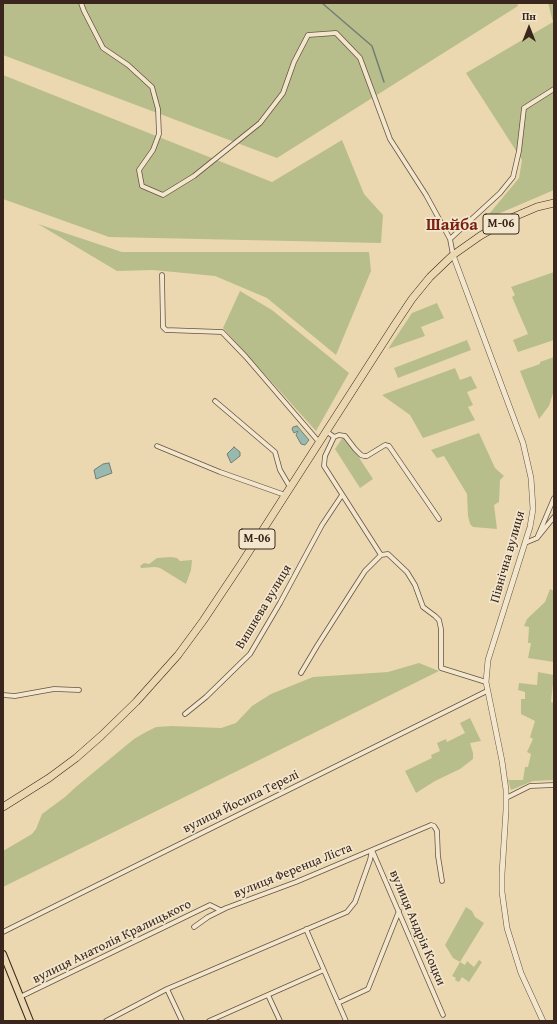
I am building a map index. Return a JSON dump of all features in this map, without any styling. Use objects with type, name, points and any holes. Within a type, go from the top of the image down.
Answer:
[{"type":"highway","name":"М-06","points":[[3,807],[76,758],[136,702],[178,655],[203,621],[412,299],[430,277],[452,255],[480,236],[509,219],[537,207],[554,203]]},
{"type":"main road","points":[[3,954],[30,1021]]},
{"type":"street","name":"Північна вулиця","points":[[81,3],[103,48],[128,65],[152,87],[158,109],[159,134],[153,150],[139,170],[142,186],[163,195],[194,176],[260,123],[283,93],[294,62],[308,36],[336,33],[360,58],[390,139],[426,195],[450,239],[452,255],[527,455],[531,478],[533,509],[530,528],[488,660],[486,682],[502,761],[506,798],[502,892],[507,928],[521,973],[543,1021]]},
{"type":"street","points":[[450,239],[500,193],[513,177],[524,108],[554,88]]},
{"type":"street","points":[[162,276],[163,327],[166,330],[222,332],[242,352],[319,442]]},
{"type":"street","points":[[215,401],[275,452],[280,470],[290,487]]},
{"type":"street","points":[[326,431],[334,437]]},
{"type":"street","points":[[381,555],[325,469],[324,463],[327,450],[334,437],[339,435],[345,436],[355,449],[364,456],[367,456],[386,445],[389,446],[439,519]]},
{"type":"street","points":[[157,446],[215,470],[285,494]]},
{"type":"street","name":"Вишнева вулиця","points":[[185,714],[206,697],[250,654],[280,603],[322,525],[342,495]]},
{"type":"street","points":[[537,538],[554,498]]},
{"type":"street","points":[[526,543],[537,538],[554,517]]},
{"type":"street","points":[[302,673],[316,646],[365,571],[381,555],[388,554],[407,572],[415,585],[423,607],[436,616],[439,620],[441,629],[441,668],[486,682]]},
{"type":"street","points":[[3,695],[14,696],[54,689],[79,690]]},
{"type":"street","name":"вулиця Йосипа Терелі","points":[[3,932],[487,691]]},
{"type":"street","points":[[506,798],[530,786],[554,785]]},
{"type":"street","name":"вулиця Ференца Ліста","points":[[194,927],[219,909],[278,889],[428,826],[434,826],[437,831],[438,856],[442,880]]},
{"type":"street","points":[[106,1021],[113,1019],[167,989],[347,912],[351,908],[360,888],[372,850]]},
{"type":"street","name":"вулиця Андрія Коцки","points":[[372,850],[444,1015]]},
{"type":"street","name":"вулиця Анатолія Кралицького","points":[[20,998],[210,904],[219,909]]},
{"type":"street","points":[[338,1003],[368,989],[399,912]]},
{"type":"street","points":[[306,929],[346,1021]]},
{"type":"street","points":[[210,1021],[324,970]]},
{"type":"street","points":[[167,989],[182,1021]]},
{"type":"street","points":[[268,995],[280,1021]]},
{"type":"green space","points":[[3,3],[517,3],[518,6],[277,158],[3,55]]},
{"type":"green space","points":[[548,3],[554,3],[554,190],[484,220],[519,178],[522,160],[466,73],[553,22]]},
{"type":"green space","points":[[3,75],[272,182],[342,140],[364,194],[383,215],[381,243],[109,237],[3,199]]},
{"type":"green space","points":[[38,224],[122,252],[369,252],[371,271],[336,355],[267,298],[215,276],[153,270],[117,271]]},
{"type":"green space","points":[[554,272],[554,340],[518,352],[513,340],[528,334],[512,297],[515,295],[511,287]]},
{"type":"green space","points":[[240,291],[272,310],[349,373],[316,431],[223,328]]},
{"type":"green space","points":[[437,303],[444,318],[421,327],[425,336],[388,349],[412,313]]},
{"type":"green space","points":[[467,340],[471,350],[398,378],[394,368]]},
{"type":"green space","points":[[554,357],[554,390],[549,406],[539,419],[520,371]]},
{"type":"green space","points":[[455,368],[460,380],[471,376],[477,388],[467,392],[473,405],[468,407],[475,420],[423,438],[410,415],[382,395]]},
{"type":"green space","points":[[479,433],[495,468],[504,476],[500,480],[499,502],[494,505],[497,529],[473,527],[470,524],[467,494],[444,456],[437,458],[431,450]]},
{"type":"green space","points":[[343,437],[356,453],[373,479],[360,488],[335,449]]},
{"type":"green space","points":[[157,558],[177,558],[180,561],[192,560],[191,570],[186,584],[160,568],[141,568],[140,566],[144,563],[149,564]]},
{"type":"green space","points":[[550,589],[554,591],[554,662],[528,658],[531,643],[528,643],[529,627],[524,626],[527,619],[545,602]]},
{"type":"green space","points":[[419,663],[439,671],[3,887],[3,851],[32,834],[36,829],[42,814],[65,797],[134,739],[146,732],[156,727],[172,726],[221,728],[236,723],[252,706],[271,694],[313,677],[388,672]]},
{"type":"green space","points":[[538,672],[554,675],[551,702],[554,703],[554,780],[533,781],[511,790],[508,780],[523,780],[525,767],[528,767],[531,754],[527,752],[533,739],[530,737],[535,721],[521,714],[521,699],[525,699],[525,692],[518,690],[519,683],[537,685]]},
{"type":"green space","points":[[470,718],[481,741],[470,743],[473,759],[460,769],[435,781],[416,793],[405,771],[432,758],[431,755],[440,751],[437,743],[446,739],[447,742],[465,733],[460,723]]},
{"type":"green space","points":[[466,907],[472,911],[475,917],[484,923],[460,962],[453,958],[445,945]]},
{"type":"green space","points":[[479,960],[482,962],[469,982],[462,977],[459,982],[452,976],[460,962],[465,965],[467,961],[474,967]]},
{"type":"water","points":[[297,426],[309,440],[305,445],[301,444],[296,435],[298,431],[294,433],[292,429],[293,427]]},
{"type":"water","points":[[234,447],[240,452],[240,456],[231,463],[227,454]]},
{"type":"water","points":[[109,463],[112,473],[96,479],[94,470],[103,464]]},
{"type":"waterway","points":[[322,3],[372,46],[384,82]]},
{"type":"district","name":"Шайба","points":[[452,226]]}]
